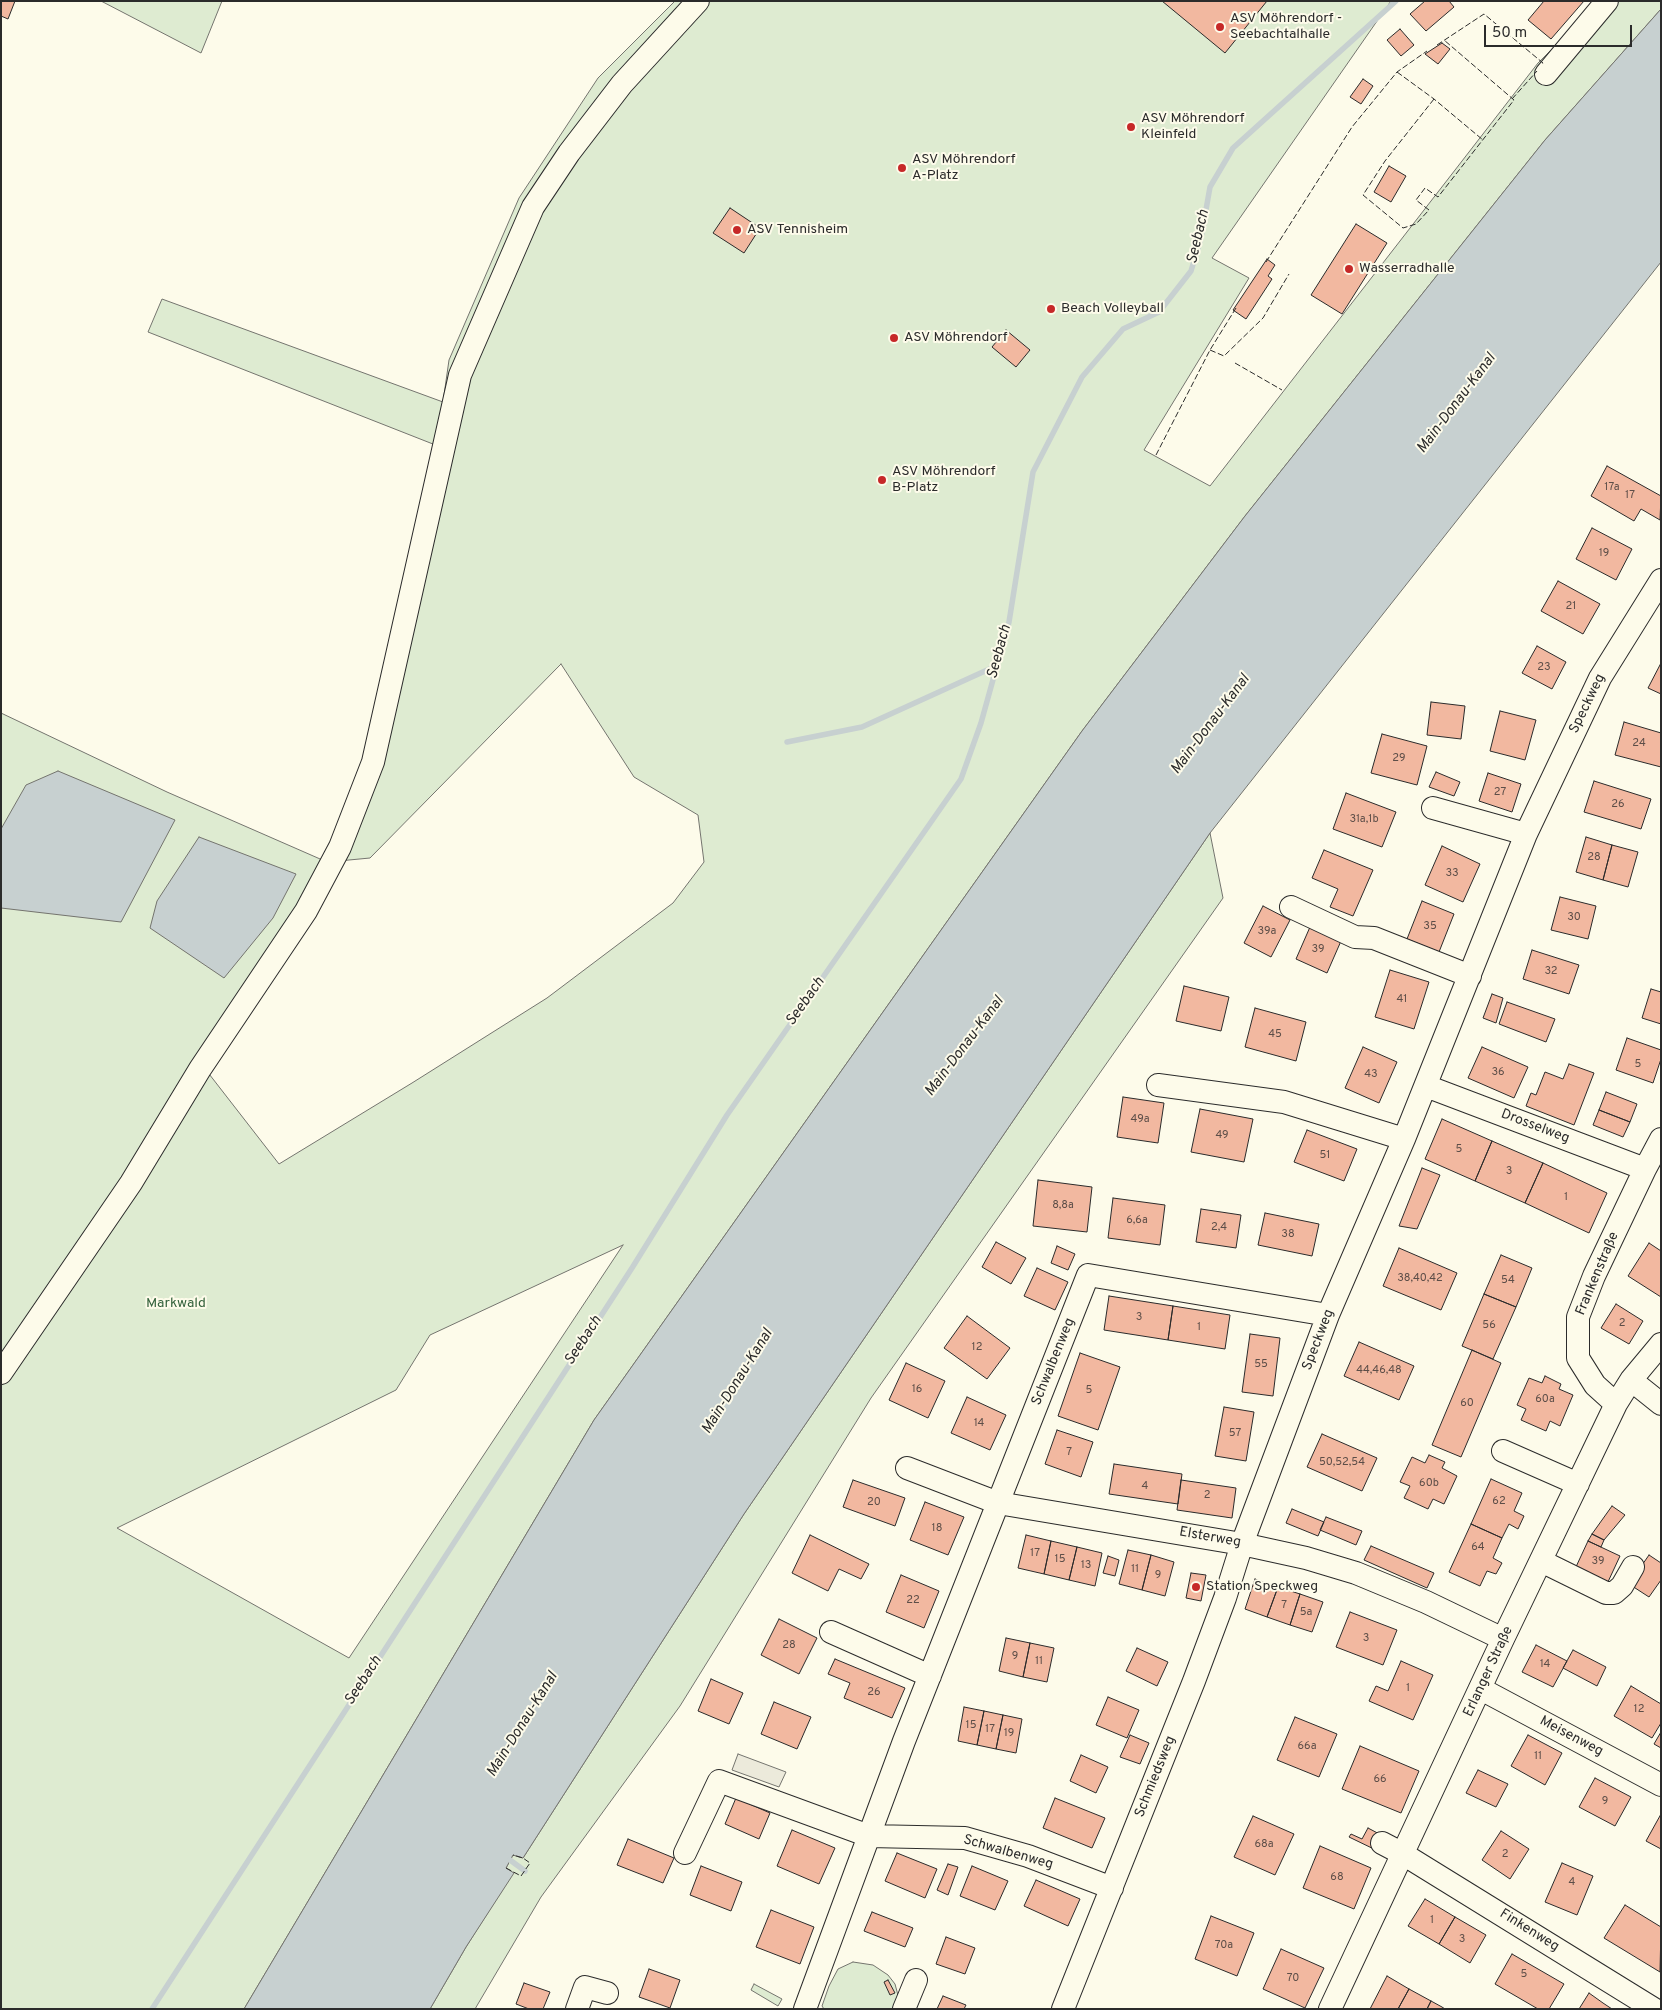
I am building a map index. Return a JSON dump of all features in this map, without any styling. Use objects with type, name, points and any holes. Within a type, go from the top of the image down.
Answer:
[{"type":"street","points":[[1,1373],[131,1183],[200,1069],[306,911],[340,846],[373,762],[460,375],[533,207],[569,153],[622,84],[698,1]]},
{"type":"street","points":[[1546,74],[1606,1]]},
{"type":"street","name":"Speckweg","points":[[1242,1544],[1328,1315],[1426,1086],[1526,834],[1600,678],[1661,580]]},
{"type":"street","points":[[1433,808],[1526,834]]},
{"type":"street","points":[[1291,907],[1354,937],[1374,938],[1470,976]]},
{"type":"street","points":[[1158,1085],[1284,1102],[1404,1139]]},
{"type":"street","name":"Drosselweg","points":[[1426,1086],[1645,1169]]},
{"type":"street","name":"Frankenstraße","points":[[1616,1404],[1595,1385],[1578,1358],[1578,1317],[1594,1276],[1661,1139]]},
{"type":"street","name":"Schwalbenweg","points":[[805,2009],[930,1676],[1088,1275],[1328,1315]]},
{"type":"street","name":"Erlanger Straße","points":[[1330,2009],[1616,1404],[1631,1380],[1661,1344]]},
{"type":"street","points":[[1631,1380],[1661,1404]]},
{"type":"street","points":[[1502,1451],[1578,1484]]},
{"type":"street","name":"Elsterweg","points":[[907,1468],[998,1503],[1242,1544],[1306,1558],[1356,1572],[1426,1602],[1503,1640]]},
{"type":"street","name":"Schmiedsweg","points":[[1064,2009],[1194,1680],[1225,1598],[1242,1544]]},
{"type":"street","points":[[1541,1561],[1606,1592],[1614,1593],[1622,1586],[1633,1567]]},
{"type":"street","points":[[831,1632],[930,1676]]},
{"type":"street","name":"Meisenweg","points":[[1481,1689],[1661,1785]]},
{"type":"street","name":"Schwalbenweg","points":[[685,1853],[719,1781],[869,1836],[965,1838],[1028,1856],[1112,1888]]},
{"type":"street","name":"Finkenweg","points":[[1382,1843],[1403,1854],[1654,2009]]},
{"type":"street","points":[[904,2009],[916,1980]]},
{"type":"street","points":[[577,2009],[585,1987],[607,1994]]},
{"type":"green space","points":[[101,1],[222,1],[201,53]]},
{"type":"green space","name":"Markwald","points":[[675,1],[1391,1],[1212,258],[1249,278],[1144,450],[1210,486],[1538,63],[1601,1],[1661,1],[1661,9],[1545,140],[1245,516],[1082,731],[594,1420],[244,2009],[1,2009],[1,713],[167,792],[327,862],[373,728],[438,446],[148,332],[162,299],[443,402],[449,360],[519,198],[598,78]],"holes":[[[561,664],[634,777],[698,815],[704,862],[673,903],[547,998],[279,1164],[199,1061],[328,862],[370,858]],[[623,1245],[349,1658],[117,1528],[396,1390],[430,1335]]]},
{"type":"green space","points":[[1210,833],[1223,898],[871,1398],[680,1706],[541,1897],[475,2009],[430,2009],[466,1947],[513,1873],[506,1868],[513,1855],[523,1858],[744,1514]]},
{"type":"green space","points":[[853,1962],[873,1965],[888,1975],[895,1984],[899,1999],[896,2009],[824,2009],[822,2006],[829,1986],[838,1969]]},
{"type":"green space","points":[[754,1984],[782,1999],[778,2006],[751,1990]]},
{"type":"shaded area","points":[[738,1754],[786,1772],[779,1787],[732,1770]]},
{"type":"water","name":"Main-Donau-Kanal","points":[[1661,9],[1661,262],[1210,833],[744,1514],[523,1858],[513,1855],[506,1868],[514,1873],[466,1947],[430,2009],[244,2009],[594,1420],[1082,731],[1245,516],[1545,140]]},
{"type":"water","points":[[58,771],[175,820],[121,922],[1,908],[1,829],[26,785]]},
{"type":"water","points":[[199,837],[296,874],[273,918],[224,978],[150,928],[157,901]]},
{"type":"building","points":[[1,1],[15,1],[8,19],[1,16]]},
{"type":"building","name":"ASV Möhrendorf - Seebachtalhalle","points":[[1162,1],[1267,1],[1225,53]]},
{"type":"building","points":[[1425,1],[1449,1],[1454,7],[1426,31],[1410,14]]},
{"type":"building","points":[[1544,1],[1584,1],[1551,39],[1528,20]]},
{"type":"building","points":[[1400,29],[1414,45],[1401,56],[1387,40]]},
{"type":"building","points":[[1442,43],[1450,49],[1438,64],[1425,54]]},
{"type":"building","points":[[1363,79],[1373,86],[1361,104],[1350,97]]},
{"type":"building","points":[[1389,166],[1406,176],[1391,202],[1374,192]]},
{"type":"building","name":"ASV Tennisheim","points":[[730,208],[760,228],[744,253],[713,233]]},
{"type":"building","name":"Wasserradhalle","points":[[1356,224],[1387,243],[1342,314],[1311,295]]},
{"type":"building","points":[[1267,259],[1275,265],[1268,276],[1272,279],[1246,319],[1233,310]]},
{"type":"building","points":[[1006,330],[1030,350],[1016,367],[992,347]]},
{"type":"building","points":[[1607,466],[1661,496],[1660,520],[1641,509],[1634,521],[1591,496]]},
{"type":"building","points":[[1592,528],[1632,549],[1616,580],[1576,559]]},
{"type":"building","points":[[1558,581],[1600,604],[1583,634],[1541,611]]},
{"type":"building","points":[[1537,646],[1566,662],[1552,689],[1522,673]]},
{"type":"building","points":[[1661,663],[1661,694],[1648,688]]},
{"type":"building","points":[[1431,702],[1465,706],[1461,739],[1427,735]]},
{"type":"building","points":[[1500,711],[1536,720],[1525,760],[1490,751]]},
{"type":"building","points":[[1624,722],[1661,733],[1661,767],[1615,755]]},
{"type":"building","points":[[1382,734],[1427,746],[1417,785],[1371,773]]},
{"type":"building","points":[[1436,772],[1460,782],[1454,796],[1429,787]]},
{"type":"building","points":[[1488,773],[1521,784],[1512,812],[1479,801]]},
{"type":"building","points":[[1594,781],[1651,799],[1641,829],[1584,812]]},
{"type":"building","points":[[1346,793],[1396,812],[1382,847],[1333,829]]},
{"type":"building","points":[[1586,837],[1612,845],[1603,880],[1576,872]]},
{"type":"building","points":[[1612,845],[1638,852],[1628,887],[1603,880]]},
{"type":"building","points":[[1442,846],[1480,864],[1463,902],[1425,885]]},
{"type":"building","points":[[1324,850],[1373,870],[1353,916],[1330,907],[1338,889],[1312,878]]},
{"type":"building","points":[[1560,897],[1596,906],[1588,939],[1551,930]]},
{"type":"building","points":[[1422,901],[1454,914],[1439,952],[1407,939]]},
{"type":"building","points":[[1263,906],[1290,920],[1271,957],[1244,943]]},
{"type":"building","points":[[1310,927],[1341,941],[1327,973],[1296,959]]},
{"type":"building","points":[[1532,950],[1579,965],[1569,994],[1523,979]]},
{"type":"building","points":[[1390,970],[1429,982],[1414,1029],[1375,1017]]},
{"type":"building","points":[[1184,986],[1229,997],[1221,1031],[1176,1021]]},
{"type":"building","points":[[1651,989],[1661,992],[1661,1024],[1642,1018]]},
{"type":"building","points":[[1492,994],[1503,998],[1496,1023],[1483,1018]]},
{"type":"building","points":[[1507,1002],[1555,1019],[1546,1042],[1499,1024]]},
{"type":"building","points":[[1255,1008],[1306,1022],[1296,1061],[1245,1047]]},
{"type":"building","points":[[1627,1038],[1661,1050],[1661,1059],[1653,1083],[1616,1070]]},
{"type":"building","points":[[1363,1047],[1397,1062],[1379,1103],[1345,1088]]},
{"type":"building","points":[[1482,1047],[1528,1067],[1514,1098],[1468,1078]]},
{"type":"building","points":[[1569,1064],[1594,1073],[1574,1125],[1526,1106],[1531,1093],[1536,1095],[1545,1072],[1563,1079]]},
{"type":"building","points":[[1606,1092],[1637,1104],[1630,1122],[1599,1110]]},
{"type":"building","points":[[1123,1097],[1164,1103],[1158,1143],[1117,1137]]},
{"type":"building","points":[[1200,1109],[1253,1119],[1244,1162],[1191,1152]]},
{"type":"building","points":[[1599,1110],[1630,1122],[1623,1137],[1593,1125]]},
{"type":"building","points":[[1442,1119],[1492,1141],[1475,1181],[1425,1159]]},
{"type":"building","points":[[1307,1130],[1357,1149],[1344,1181],[1294,1162]]},
{"type":"building","points":[[1492,1141],[1543,1163],[1525,1203],[1475,1181]]},
{"type":"building","points":[[1543,1163],[1607,1193],[1589,1233],[1525,1203]]},
{"type":"building","points":[[1422,1168],[1440,1175],[1417,1229],[1399,1226]]},
{"type":"building","points":[[1038,1180],[1092,1187],[1087,1232],[1033,1226]]},
{"type":"building","points":[[1113,1198],[1165,1205],[1160,1245],[1108,1238]]},
{"type":"building","points":[[1201,1209],[1241,1215],[1236,1248],[1196,1242]]},
{"type":"building","points":[[1265,1213],[1319,1224],[1312,1256],[1258,1245]]},
{"type":"building","points":[[996,1242],[1026,1258],[1011,1284],[982,1267]]},
{"type":"building","points":[[1649,1243],[1661,1251],[1661,1297],[1628,1276]]},
{"type":"building","points":[[1057,1246],[1075,1254],[1068,1270],[1051,1263]]},
{"type":"building","points":[[1399,1248],[1457,1273],[1441,1310],[1383,1286]]},
{"type":"building","points":[[1501,1255],[1532,1268],[1516,1307],[1484,1294]]},
{"type":"building","points":[[1037,1268],[1068,1282],[1055,1310],[1024,1296]]},
{"type":"building","points":[[1484,1294],[1516,1307],[1493,1359],[1462,1346]]},
{"type":"building","points":[[1109,1296],[1173,1306],[1168,1340],[1104,1330]]},
{"type":"building","points":[[1616,1304],[1643,1321],[1629,1344],[1601,1328]]},
{"type":"building","points":[[1173,1306],[1230,1315],[1225,1349],[1168,1340]]},
{"type":"building","points":[[967,1316],[1010,1348],[987,1379],[944,1348]]},
{"type":"building","points":[[1250,1334],[1280,1338],[1273,1396],[1242,1392]]},
{"type":"building","points":[[1359,1342],[1414,1366],[1399,1400],[1344,1376]]},
{"type":"building","points":[[1472,1350],[1501,1363],[1461,1457],[1432,1445]]},
{"type":"building","points":[[1080,1353],[1120,1367],[1098,1430],[1058,1416]]},
{"type":"building","points":[[906,1363],[945,1381],[928,1418],[889,1400]]},
{"type":"building","points":[[1545,1376],[1561,1384],[1559,1389],[1573,1395],[1560,1426],[1550,1421],[1546,1431],[1521,1420],[1526,1409],[1517,1405],[1529,1378],[1542,1383]]},
{"type":"building","points":[[967,1397],[1006,1415],[990,1450],[951,1433]]},
{"type":"building","points":[[1224,1407],[1254,1412],[1246,1461],[1215,1456]]},
{"type":"building","points":[[1057,1430],[1093,1442],[1081,1477],[1045,1464]]},
{"type":"building","points":[[1322,1434],[1377,1458],[1362,1491],[1307,1467]]},
{"type":"building","points":[[1429,1455],[1445,1462],[1442,1468],[1457,1476],[1444,1504],[1433,1499],[1428,1509],[1404,1498],[1410,1486],[1400,1482],[1412,1457],[1425,1463]]},
{"type":"building","points":[[1114,1464],[1182,1474],[1178,1504],[1109,1494]]},
{"type":"building","points":[[1491,1479],[1522,1493],[1514,1511],[1524,1516],[1518,1529],[1509,1524],[1502,1538],[1471,1524]]},
{"type":"building","points":[[853,1480],[905,1498],[895,1526],[843,1507]]},
{"type":"building","points":[[1181,1480],[1236,1488],[1232,1518],[1177,1510]]},
{"type":"building","points":[[925,1502],[964,1517],[948,1555],[910,1540]]},
{"type":"building","points":[[1612,1506],[1625,1515],[1604,1540],[1592,1534]]},
{"type":"building","points":[[1292,1509],[1324,1522],[1318,1536],[1286,1523]]},
{"type":"building","points":[[1326,1517],[1362,1531],[1356,1545],[1320,1530]]},
{"type":"building","points":[[1471,1524],[1502,1538],[1493,1558],[1502,1563],[1496,1574],[1487,1571],[1480,1586],[1449,1572]]},
{"type":"building","points":[[1592,1534],[1604,1540],[1601,1547],[1588,1541]]},
{"type":"building","points":[[810,1535],[869,1564],[861,1579],[839,1569],[828,1591],[792,1573]]},
{"type":"building","points":[[1026,1535],[1051,1541],[1044,1574],[1018,1568]]},
{"type":"building","points":[[1051,1541],[1077,1547],[1069,1580],[1044,1574]]},
{"type":"building","points":[[1588,1541],[1620,1556],[1607,1584],[1575,1569]]},
{"type":"building","points":[[1371,1546],[1434,1573],[1427,1588],[1364,1560]]},
{"type":"building","points":[[1077,1547],[1102,1553],[1095,1586],[1069,1580]]},
{"type":"building","points":[[1128,1550],[1151,1555],[1142,1590],[1119,1584]]},
{"type":"building","points":[[1151,1555],[1174,1562],[1165,1596],[1142,1590]]},
{"type":"building","points":[[1649,1555],[1661,1563],[1661,1580],[1649,1597],[1629,1584]]},
{"type":"building","points":[[1108,1556],[1119,1560],[1115,1576],[1103,1573]]},
{"type":"building","name":"Station Speckweg","points":[[1191,1573],[1206,1575],[1201,1601],[1186,1598]]},
{"type":"building","points":[[901,1575],[939,1591],[924,1628],[886,1612]]},
{"type":"building","points":[[1255,1579],[1278,1587],[1267,1617],[1245,1609]]},
{"type":"building","points":[[1278,1587],[1300,1594],[1290,1625],[1267,1617]]},
{"type":"building","points":[[1300,1594],[1323,1602],[1312,1632],[1290,1625]]},
{"type":"building","points":[[1350,1612],[1397,1630],[1383,1665],[1336,1647]]},
{"type":"building","points":[[779,1619],[817,1638],[799,1674],[761,1655]]},
{"type":"building","points":[[1006,1638],[1030,1643],[1023,1677],[999,1671]]},
{"type":"building","points":[[1030,1643],[1054,1648],[1047,1682],[1023,1677]]},
{"type":"building","points":[[1536,1645],[1567,1661],[1553,1687],[1522,1672]]},
{"type":"building","points":[[1137,1648],[1168,1662],[1157,1686],[1126,1671]]},
{"type":"building","points":[[1573,1650],[1606,1667],[1597,1686],[1563,1668]]},
{"type":"building","points":[[835,1659],[905,1688],[892,1718],[844,1698],[850,1683],[828,1674]]},
{"type":"building","points":[[1401,1661],[1433,1675],[1413,1720],[1369,1701],[1376,1686],[1388,1691]]},
{"type":"building","points":[[711,1679],[743,1693],[729,1724],[698,1711]]},
{"type":"building","points":[[1631,1686],[1661,1704],[1661,1723],[1652,1738],[1614,1716]]},
{"type":"building","points":[[1108,1697],[1139,1710],[1127,1738],[1096,1725]]},
{"type":"building","points":[[774,1702],[811,1717],[797,1749],[761,1734]]},
{"type":"building","points":[[964,1707],[984,1711],[977,1745],[958,1741]]},
{"type":"building","points":[[984,1711],[1003,1715],[996,1749],[977,1745]]},
{"type":"building","points":[[1003,1715],[1022,1719],[1016,1753],[996,1749]]},
{"type":"building","points":[[1295,1717],[1337,1734],[1319,1777],[1277,1760]]},
{"type":"building","points":[[1661,1732],[1661,1748],[1654,1744]]},
{"type":"building","points":[[1130,1735],[1149,1743],[1140,1764],[1120,1757]]},
{"type":"building","points":[[1528,1735],[1562,1753],[1545,1785],[1511,1766]]},
{"type":"building","points":[[1360,1746],[1419,1771],[1401,1813],[1342,1789]]},
{"type":"building","points":[[1081,1755],[1108,1767],[1096,1793],[1070,1781]]},
{"type":"building","points":[[1478,1770],[1508,1784],[1496,1807],[1466,1793]]},
{"type":"building","points":[[1595,1778],[1631,1797],[1615,1826],[1579,1807]]},
{"type":"building","points":[[736,1798],[770,1813],[759,1839],[725,1824]]},
{"type":"building","points":[[1055,1798],[1105,1818],[1092,1848],[1043,1828]]},
{"type":"building","points":[[1661,1814],[1661,1849],[1646,1841]]},
{"type":"building","points":[[1253,1816],[1294,1834],[1275,1875],[1234,1857]]},
{"type":"building","points":[[1368,1828],[1385,1837],[1378,1851],[1349,1837],[1351,1834],[1362,1839]]},
{"type":"building","points":[[792,1830],[835,1848],[819,1884],[777,1866]]},
{"type":"building","points":[[1501,1831],[1529,1849],[1510,1879],[1482,1860]]},
{"type":"building","points":[[628,1839],[674,1858],[663,1883],[617,1865]]},
{"type":"building","points":[[1320,1846],[1371,1868],[1354,1909],[1303,1888]]},
{"type":"building","points":[[897,1853],[937,1869],[925,1898],[885,1881]]},
{"type":"building","points":[[1562,1863],[1593,1876],[1577,1915],[1545,1902]]},
{"type":"building","points":[[948,1864],[958,1867],[948,1895],[937,1890]]},
{"type":"building","points":[[701,1866],[742,1882],[731,1911],[690,1895]]},
{"type":"building","points":[[972,1866],[1008,1881],[995,1910],[960,1896]]},
{"type":"building","points":[[1036,1880],[1080,1899],[1068,1926],[1024,1906]]},
{"type":"building","points":[[1425,1899],[1455,1917],[1439,1944],[1408,1926]]},
{"type":"building","points":[[1625,1905],[1661,1927],[1660,1972],[1604,1938]]},
{"type":"building","points":[[771,1910],[814,1927],[800,1964],[756,1947]]},
{"type":"building","points":[[872,1912],[913,1928],[905,1947],[864,1931]]},
{"type":"building","points":[[1211,1916],[1254,1933],[1237,1976],[1195,1959]]},
{"type":"building","points":[[1455,1917],[1486,1935],[1470,1963],[1439,1944]]},
{"type":"building","points":[[946,1937],[975,1948],[965,1974],[936,1964]]},
{"type":"building","points":[[1281,1949],[1324,1968],[1305,2008],[1263,1989]]},
{"type":"building","points":[[1512,1954],[1564,1984],[1549,2009],[1538,2009],[1495,1984]]},
{"type":"building","points":[[649,1969],[680,1980],[670,2008],[639,1997]]},
{"type":"building","points":[[1387,1976],[1409,1989],[1398,2009],[1370,2009]]},
{"type":"building","points":[[888,1980],[895,1993],[890,1995],[884,1982]]},
{"type":"building","points":[[524,1983],[550,1992],[543,2009],[529,2009],[516,2004]]},
{"type":"building","points":[[1409,1989],[1431,2001],[1427,2009],[1398,2009]]},
{"type":"building","points":[[1589,1993],[1603,2003],[1612,2009],[1579,2009]]},
{"type":"building","points":[[943,1996],[966,2005],[964,2009],[937,2009]]},
{"type":"building","points":[[1431,2001],[1442,2007],[1445,2009],[1427,2009]]},
{"type":"waterway","name":"Seebach","points":[[152,2009],[632,1268],[727,1115],[961,779],[981,723],[1009,622],[1033,472],[1082,377],[1123,329],[1159,312],[1191,271],[1201,238],[1210,187],[1233,148],[1396,1]]},
{"type":"waterway","points":[[787,742],[862,727],[996,666]]},
{"type":"waterway","points":[[510,1860],[525,1871]]},
{"type":"fence","points":[[1437,45],[1484,14],[1543,63],[1542,65]]},
{"type":"fence","points":[[1434,99],[1385,161],[1363,195],[1403,228],[1416,224],[1429,210],[1416,200],[1425,188],[1438,197],[1514,100],[1444,40]]},
{"type":"fence","points":[[1266,262],[1352,127],[1397,72],[1427,51]]},
{"type":"fence","points":[[1512,99],[1537,71]]},
{"type":"fence","points":[[1397,72],[1434,99],[1483,140]]},
{"type":"fence","points":[[1210,350],[1224,356],[1263,318],[1289,274]]},
{"type":"fence","points":[[1156,455],[1210,350],[1236,308]]},
{"type":"fence","points":[[1235,363],[1282,390]]},
{"type":"fence","points":[[506,1868],[521,1876],[530,1863],[523,1858],[513,1855]]},
{"type":"place","name":"ASV Möhrendorf - Seebachtalhalle","points":[[1220,27]]},
{"type":"place","name":"ASV Möhrendorf Kleinfeld","points":[[1131,127]]},
{"type":"place","name":"ASV Möhrendorf A-Platz","points":[[902,168]]},
{"type":"place","name":"ASV Tennisheim","points":[[737,230]]},
{"type":"place","name":"Wasserradhalle","points":[[1349,269]]},
{"type":"place","name":"Beach Volleyball","points":[[1051,309]]},
{"type":"place","name":"ASV Möhrendorf","points":[[894,338]]},
{"type":"place","name":"ASV Möhrendorf B-Platz","points":[[882,480]]},
{"type":"place","name":"Station Speckweg","points":[[1196,1587]]}]
